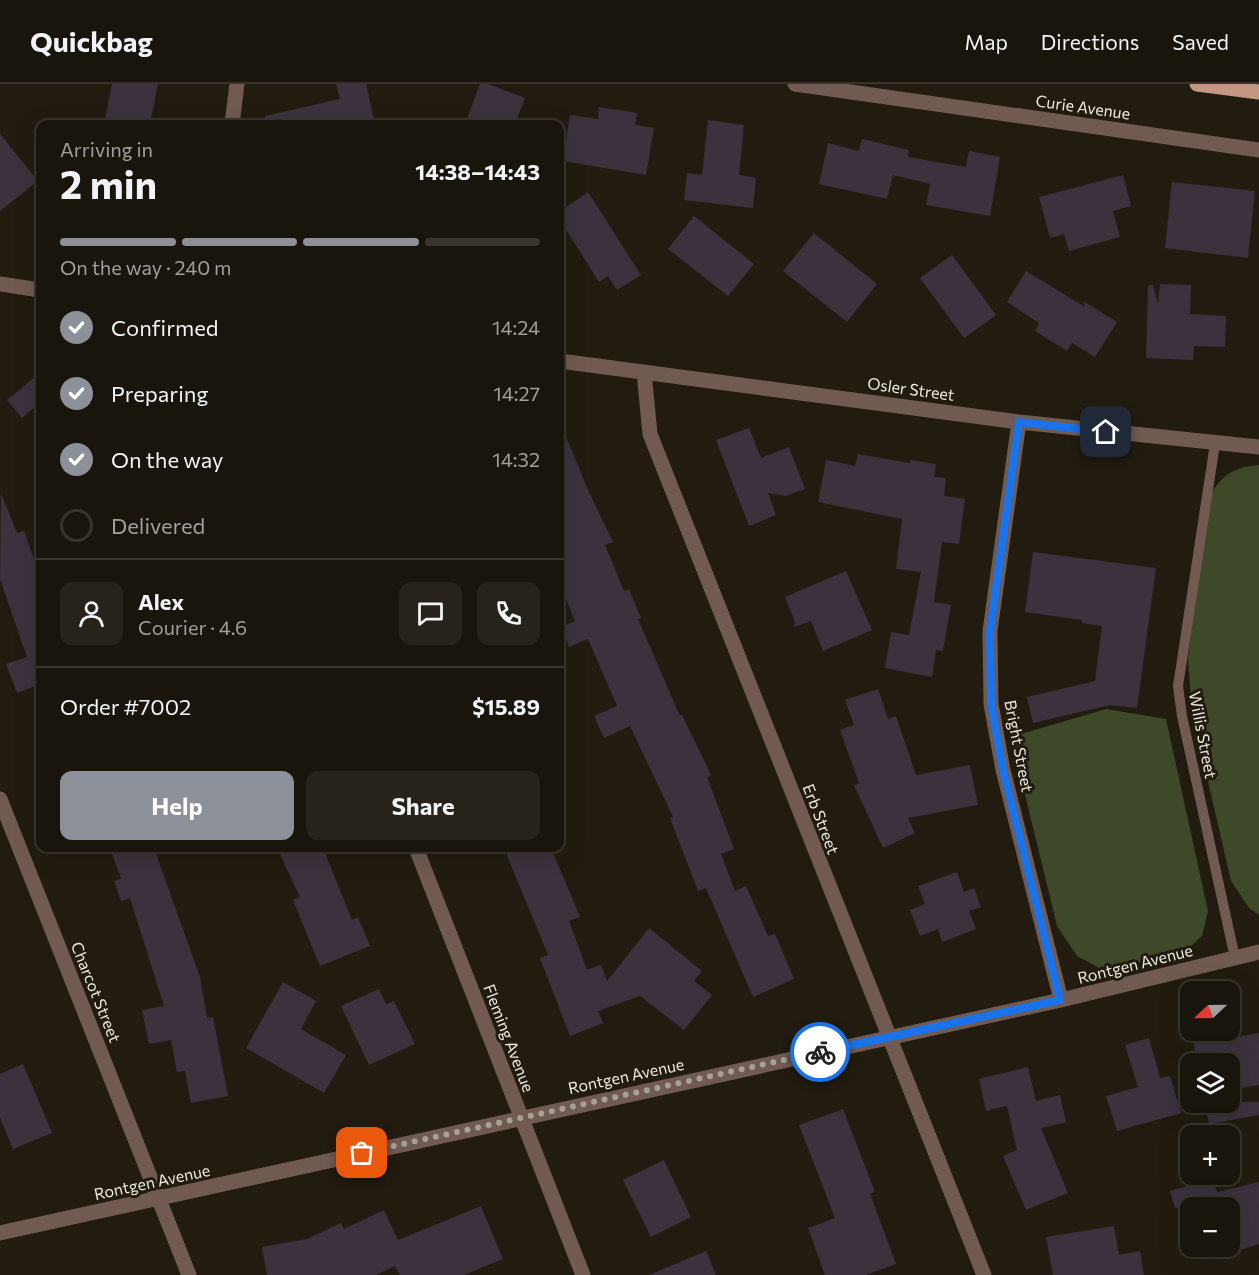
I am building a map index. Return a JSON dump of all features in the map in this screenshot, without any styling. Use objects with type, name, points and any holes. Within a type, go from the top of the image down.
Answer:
[{"type":"main road","points":[[1197,84],[1259,92]]},
{"type":"street","points":[[232,120],[237,84]]},
{"type":"street","name":"Curie Avenue","points":[[795,84],[1259,150]]},
{"type":"street","points":[[0,284],[36,289]]},
{"type":"street","name":"Osler Street","points":[[564,362],[1019,422],[1259,447]]},
{"type":"street","name":"Erb Street","points":[[644,372],[650,434],[887,1038],[984,1275]]},
{"type":"street","name":"Bright Street","points":[[1019,422],[990,631],[991,704],[1003,770],[1060,1000]]},
{"type":"street","name":"Charcot Street","points":[[0,799],[189,1275]]},
{"type":"street","name":"Fleming Avenue","points":[[418,852],[582,1275]]},
{"type":"street","name":"Rontgen Avenue","points":[[0,1233],[1060,1000],[1259,952]]},
{"type":"lane","name":"Willis Street","points":[[1215,444],[1178,686],[1182,716],[1235,958]]},
{"type":"green space","points":[[1259,465],[1259,915],[1249,908],[1231,881],[1192,712],[1188,659],[1206,503],[1226,475],[1240,468]]},
{"type":"green space","points":[[1106,709],[1166,719],[1208,911],[1202,936],[1182,954],[1103,970],[1077,956],[1057,926],[1011,737]]},
{"type":"building","points":[[112,84],[158,84],[151,120],[105,120]]},
{"type":"building","points":[[336,84],[366,84],[374,120],[266,120],[265,116],[340,99]]},
{"type":"building","points":[[480,84],[488,84],[525,98],[517,120],[466,120]]},
{"type":"building","points":[[599,107],[637,113],[635,125],[654,128],[646,175],[564,161],[570,115],[598,119]]},
{"type":"building","points":[[708,120],[744,125],[739,175],[756,178],[753,208],[684,200],[687,173],[702,175]]},
{"type":"building","points":[[0,134],[36,179],[36,183],[0,211]]},
{"type":"building","points":[[862,139],[909,150],[908,157],[966,167],[969,151],[1000,157],[990,216],[926,205],[930,184],[893,175],[887,199],[819,184],[828,143],[859,151]]},
{"type":"building","points":[[1123,175],[1131,206],[1113,211],[1120,237],[1069,251],[1064,234],[1050,238],[1039,197]]},
{"type":"building","points":[[1172,182],[1255,191],[1248,258],[1165,248]]},
{"type":"building","points":[[588,192],[641,275],[617,290],[608,276],[599,282],[564,226],[564,208]]},
{"type":"building","points":[[694,216],[754,264],[728,296],[668,249]]},
{"type":"building","points":[[814,233],[877,284],[847,322],[783,271]]},
{"type":"building","points":[[952,255],[996,315],[964,338],[920,278]]},
{"type":"building","points":[[1026,271],[1085,307],[1083,301],[1117,322],[1095,357],[1072,343],[1067,351],[1035,331],[1039,323],[1007,302]]},
{"type":"building","points":[[1160,284],[1191,285],[1190,314],[1226,316],[1225,347],[1194,346],[1193,360],[1146,358],[1148,286],[1153,285],[1158,304]]},
{"type":"building","points":[[36,376],[36,406],[22,418],[7,400]]},
{"type":"building","points":[[749,428],[761,458],[789,447],[805,489],[786,496],[768,493],[776,515],[749,526],[716,440]]},
{"type":"building","points":[[564,432],[613,542],[605,545],[624,591],[629,589],[641,618],[638,619],[680,716],[682,715],[711,775],[707,777],[734,849],[721,854],[735,891],[746,886],[768,936],[775,934],[794,979],[753,997],[706,888],[698,891],[670,818],[673,817],[630,726],[604,738],[594,716],[617,706],[588,639],[569,647],[564,634],[564,626],[575,621],[564,595]]},
{"type":"building","points":[[858,454],[910,463],[910,460],[936,464],[934,477],[946,478],[944,496],[965,499],[959,544],[942,542],[934,602],[951,605],[943,651],[936,650],[932,677],[885,668],[891,632],[909,635],[921,572],[896,569],[902,519],[818,502],[826,460],[855,466]]},
{"type":"building","points":[[1,493],[17,533],[24,531],[36,565],[36,686],[17,693],[6,664],[27,657],[0,579]]},
{"type":"building","points":[[1033,552],[1156,568],[1137,708],[1110,705],[1033,723],[1027,697],[1095,681],[1102,626],[1082,623],[1082,620],[1025,612]]},
{"type":"building","points":[[846,571],[872,630],[823,651],[811,621],[794,627],[795,622],[785,597]]},
{"type":"building","points":[[878,689],[888,719],[896,716],[916,775],[970,765],[978,805],[908,818],[915,833],[883,848],[854,785],[859,783],[840,730],[854,725],[845,700]]},
{"type":"building","points":[[155,852],[200,977],[207,1018],[213,1017],[228,1096],[191,1103],[185,1071],[177,1072],[171,1040],[149,1044],[142,1010],[164,1006],[130,898],[121,901],[114,881],[121,879],[112,853]]},
{"type":"building","points":[[279,852],[325,852],[352,920],[358,917],[370,946],[320,966],[293,900],[300,897]]},
{"type":"building","points":[[506,852],[553,852],[580,917],[569,921],[587,970],[601,965],[607,981],[649,928],[702,971],[694,981],[712,995],[684,1030],[640,996],[598,1011],[603,1023],[570,1036],[540,958],[548,955]]},
{"type":"building","points":[[957,872],[964,892],[974,888],[981,907],[969,911],[976,929],[942,942],[938,929],[920,936],[910,910],[925,904],[918,886]]},
{"type":"building","points":[[283,982],[316,1001],[301,1029],[346,1055],[324,1093],[246,1048]]},
{"type":"building","points":[[379,989],[386,1004],[394,1001],[415,1044],[369,1065],[341,1006]]},
{"type":"building","points":[[1259,1033],[1259,1085],[1240,1088],[1240,1053],[1195,1053],[1193,1041],[1240,1041],[1240,1036]]},
{"type":"building","points":[[1149,1038],[1160,1078],[1170,1076],[1181,1113],[1117,1131],[1106,1096],[1138,1087],[1125,1045]]},
{"type":"building","points":[[23,1064],[52,1133],[13,1149],[0,1118],[0,1074]]},
{"type":"building","points":[[1028,1067],[1036,1101],[1060,1095],[1066,1122],[1041,1128],[1068,1193],[1026,1210],[1003,1156],[1017,1150],[1007,1106],[986,1111],[979,1079]]},
{"type":"building","points":[[1240,1102],[1259,1102],[1259,1115],[1209,1124],[1207,1113],[1240,1113]]},
{"type":"building","points":[[843,1109],[875,1192],[870,1194],[896,1264],[866,1275],[825,1275],[808,1228],[835,1218],[799,1125]]},
{"type":"building","points":[[664,1160],[691,1217],[651,1237],[623,1180]]},
{"type":"building","points":[[1259,1182],[1259,1244],[1240,1250],[1240,1197],[1180,1197],[1180,1208],[1175,1208],[1170,1191],[1190,1185],[1215,1185],[1217,1192]]},
{"type":"building","points":[[481,1206],[503,1259],[464,1275],[400,1275],[395,1266],[376,1275],[267,1275],[262,1247],[307,1239],[341,1223],[344,1229],[384,1210],[398,1240]]},
{"type":"building","points":[[1114,1226],[1119,1255],[1140,1251],[1144,1275],[1053,1275],[1046,1237]]},
{"type":"building","points":[[706,1251],[716,1275],[649,1275]]},
{"type":"way so far","points":[[362,1153],[820,1052]]},
{"type":"route","points":[[820,1052],[1060,1000],[1003,770],[991,704],[990,631],[1019,422],[1106,432]]}]
